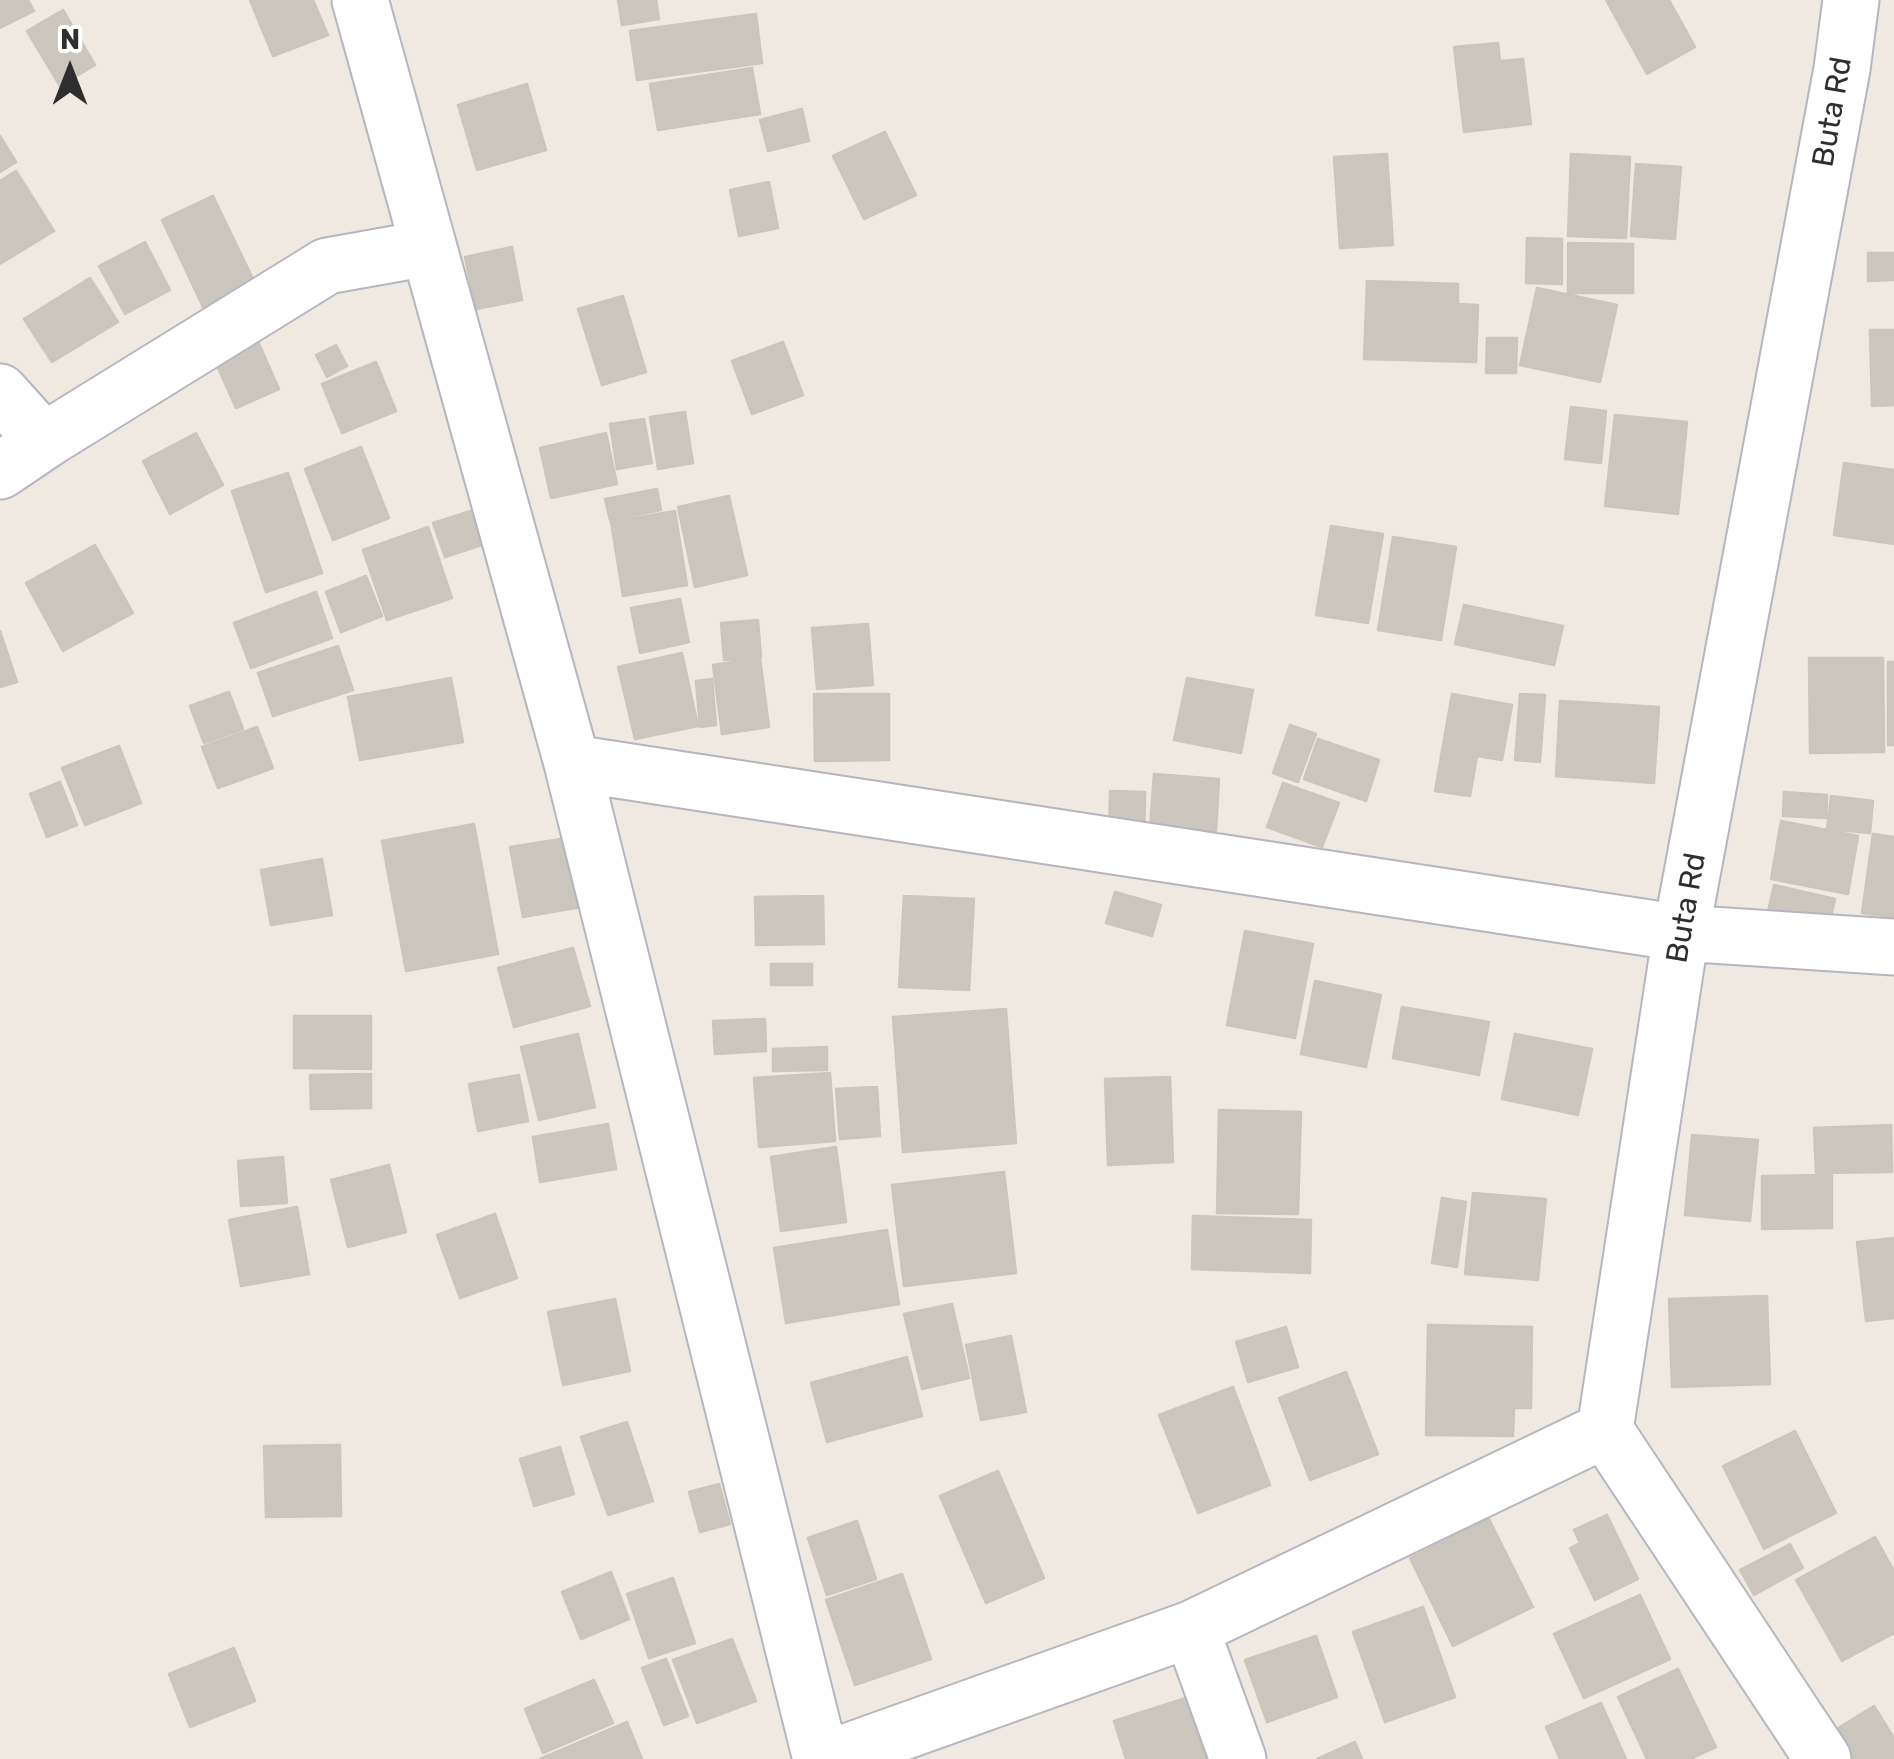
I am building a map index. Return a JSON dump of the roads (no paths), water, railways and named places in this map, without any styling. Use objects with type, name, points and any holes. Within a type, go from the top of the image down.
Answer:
[{"type":"street","points":[[360,0],[572,763],[824,1759],[1191,1629],[1605,1430],[1824,1759]]},
{"type":"street","name":"Buta Rd","points":[[1605,1430],[1681,933],[1838,89],[1851,0]]},
{"type":"street","points":[[0,392],[22,456],[327,266],[428,248]]},
{"type":"street","points":[[572,763],[1681,933],[1894,947]]},
{"type":"street","points":[[1191,1629],[1238,1759]]}]
